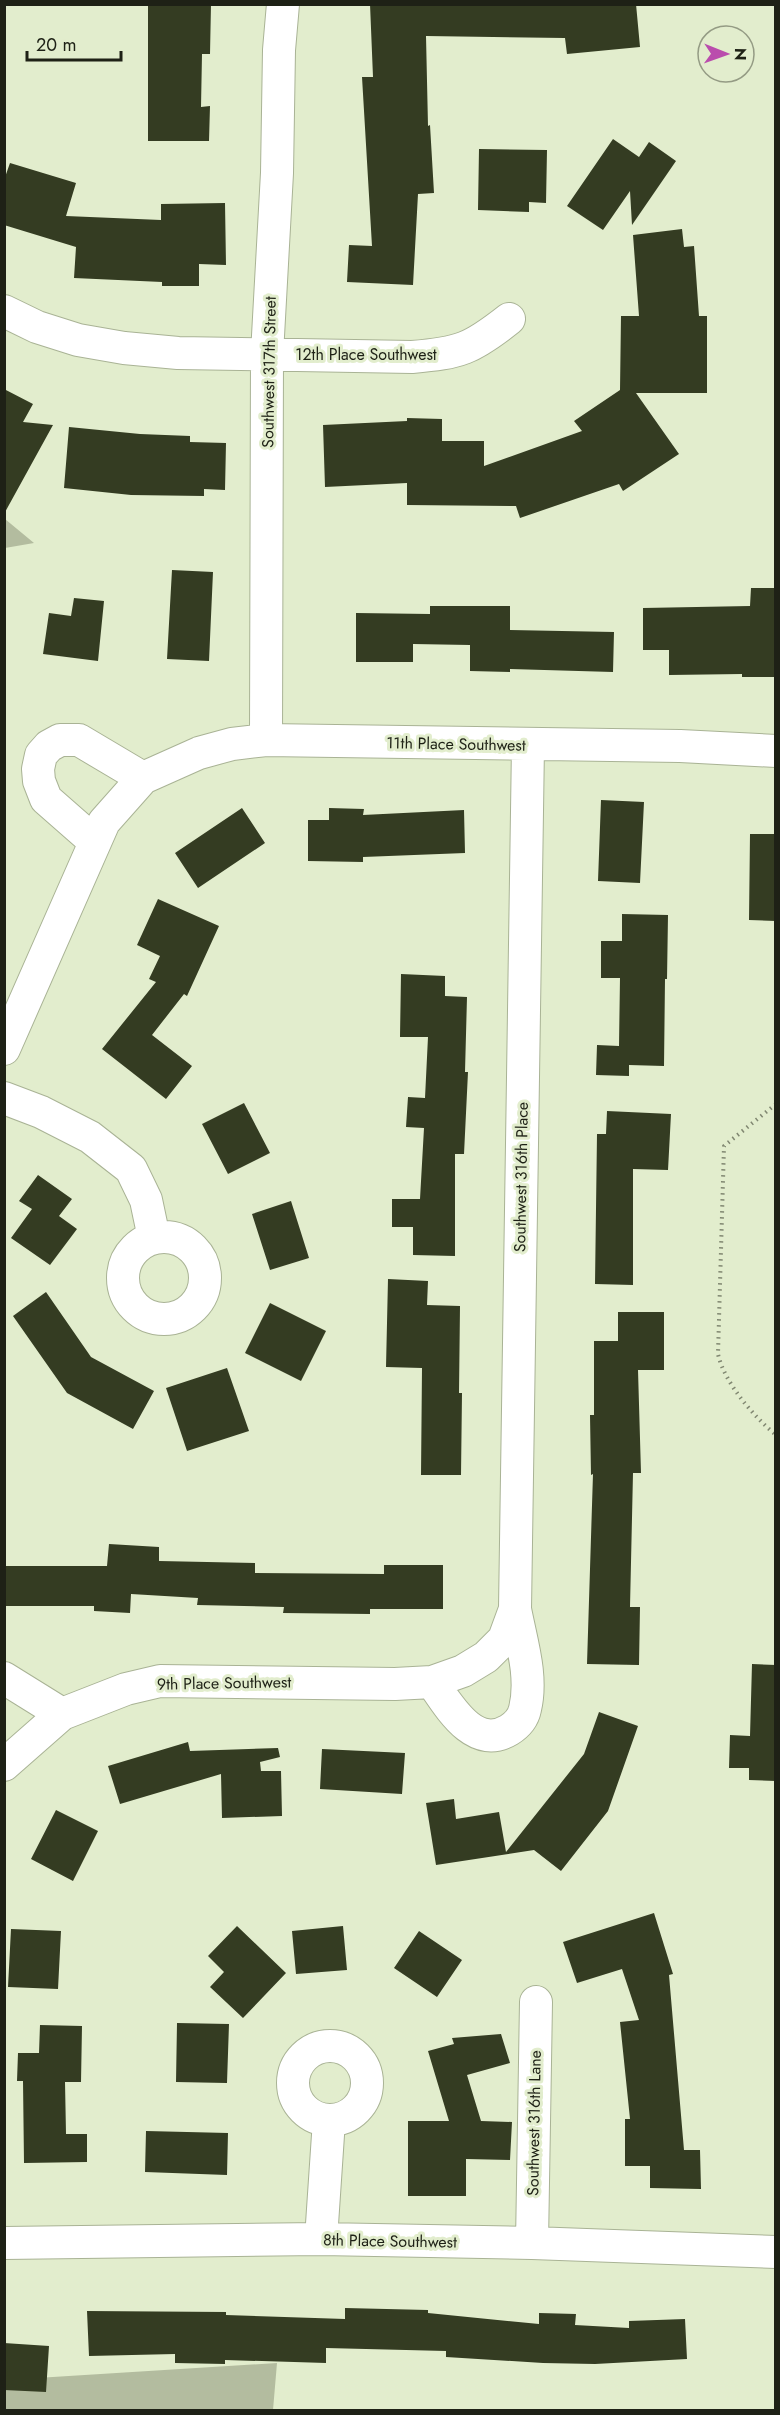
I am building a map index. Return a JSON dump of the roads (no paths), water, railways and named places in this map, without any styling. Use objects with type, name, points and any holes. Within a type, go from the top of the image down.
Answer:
[{"type":"street","name":"Southwest 317th Street","points":[[267,740],[267,354],[277,173],[279,39],[283,4]]},
{"type":"street","name":"12th Place Southwest","points":[[4,310],[37,327],[78,340],[124,348],[178,352],[412,357],[447,354],[472,346],[508,319]]},
{"type":"street","points":[[95,842],[46,798],[38,775],[41,755],[49,746],[60,740],[79,740],[143,778]]},
{"type":"street","name":"11th Place Southwest","points":[[4,1049],[104,822],[143,778],[199,753],[232,744],[267,740],[680,746],[776,751]]},
{"type":"street","name":"Southwest 316th Place","points":[[514,1609],[528,745]]},
{"type":"street","points":[[4,1098],[41,1112],[90,1137],[130,1169],[146,1200],[154,1238]]},
{"type":"street","points":[[432,1682],[458,1719],[473,1731],[492,1736],[517,1725],[525,1712],[528,1685],[514,1609]]},
{"type":"street","name":"9th Place Southwest","points":[[4,1765],[62,1714],[126,1689],[160,1681],[395,1684],[432,1682],[463,1671],[486,1657],[504,1639],[514,1609]]},
{"type":"street","points":[[4,1678],[62,1714]]},
{"type":"street","name":"Southwest 316th Lane","points":[[532,2244],[536,2002]]},
{"type":"street","points":[[321,2239],[329,2120]]},
{"type":"street","name":"8th Place Southwest","points":[[4,2243],[321,2239],[776,2252]]}]
